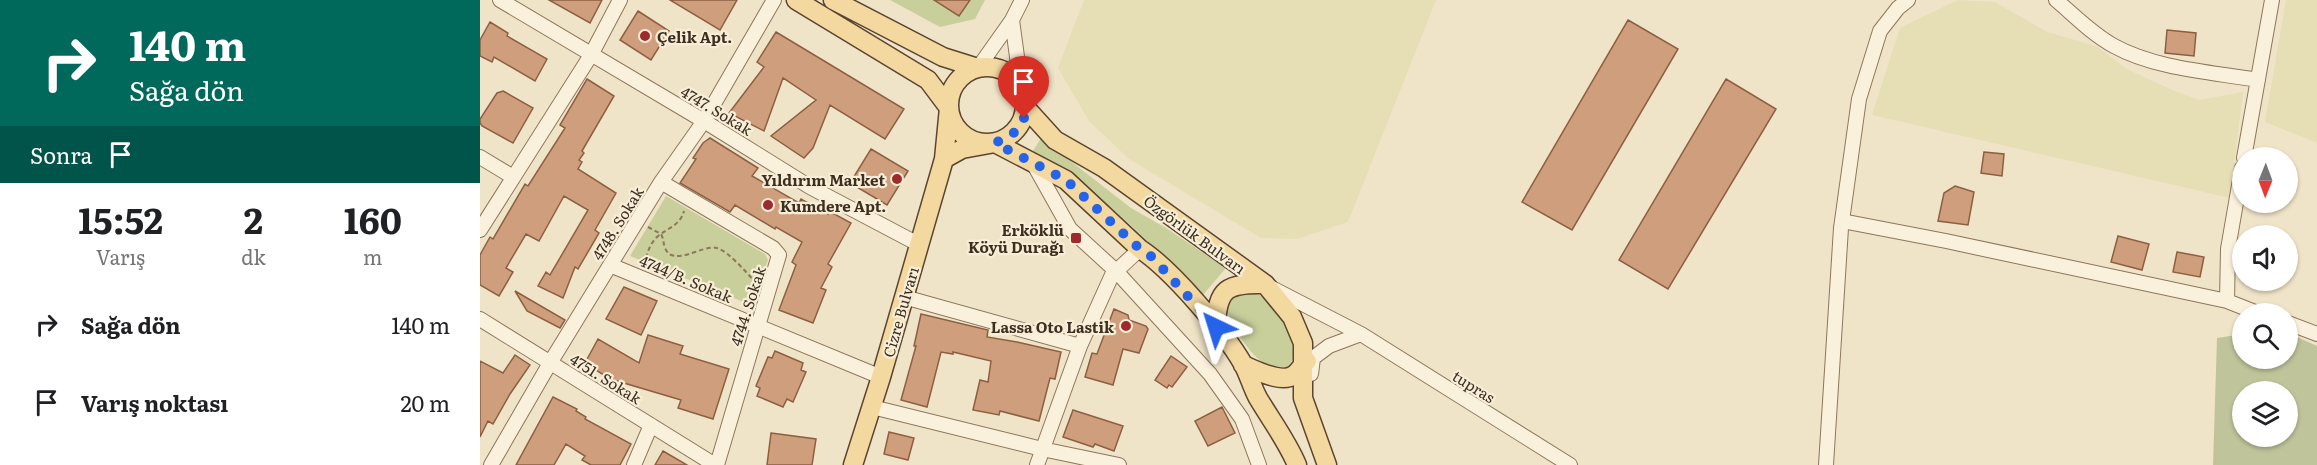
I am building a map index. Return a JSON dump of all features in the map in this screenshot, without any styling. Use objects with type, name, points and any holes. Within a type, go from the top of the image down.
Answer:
[{"type":"main road","points":[[796,0],[928,80],[949,108]]},
{"type":"main road","points":[[833,0],[943,57],[978,68],[990,67],[1002,70],[1013,76],[1021,86],[1026,108],[1024,118],[1013,134],[995,143],[962,149],[944,159]]},
{"type":"main road","points":[[978,68],[960,79],[950,98],[949,108],[952,121],[964,136],[982,143],[995,143],[1066,180],[1140,249],[1152,257],[1216,327],[1244,365],[1256,396],[1289,447],[1297,465]]},
{"type":"main road","name":"Cizre Bulvarı","points":[[853,465],[882,377],[944,159],[949,108]]},
{"type":"main road","name":"Özgörlük Bulvarı","points":[[1026,108],[1055,140],[1104,168],[1265,284],[1292,317],[1309,360],[1303,398],[1327,465]]},
{"type":"main road","points":[[1216,327],[1217,303],[1225,292],[1231,287],[1244,284],[1265,284]]},
{"type":"main road","points":[[1244,365],[1284,378],[1294,375],[1309,360]]},
{"type":"street","name":"4747. Sokak","points":[[500,0],[810,187],[918,244]]},
{"type":"street","points":[[480,230],[591,55],[620,0]]},
{"type":"street","name":"4748. Sokak","points":[[491,465],[610,265],[704,121],[774,0]]},
{"type":"street","points":[[978,68],[1012,20],[1022,0]]},
{"type":"street","points":[[1826,465],[1842,221],[1859,99],[1880,31],[1888,19],[1908,0]]},
{"type":"street","points":[[2056,0],[2093,32],[2115,46],[2140,57],[2160,63],[2258,80]]},
{"type":"street","points":[[2246,147],[2272,0]]},
{"type":"street","points":[[1012,20],[1021,86]]},
{"type":"street","points":[[480,157],[513,177]]},
{"type":"street","points":[[1032,161],[1071,229],[1116,271],[1210,374],[1242,419],[1259,465]]},
{"type":"street","name":"4744. Sokak","points":[[662,183],[779,255],[778,267],[746,363],[716,465]]},
{"type":"street","points":[[2227,301],[2228,249],[2234,213]]},
{"type":"street","points":[[1842,221],[1946,241],[2232,303]]},
{"type":"street","points":[[1037,465],[1080,346],[1112,275],[1140,249]]},
{"type":"street","name":"4744/B. Sokak","points":[[610,265],[882,377]]},
{"type":"street","name":"tupras","points":[[1265,284],[1361,333],[1570,465]]},
{"type":"street","points":[[904,297],[1080,346]]},
{"type":"street","name":"4751. Sokak","points":[[480,320],[716,465]]},
{"type":"street","points":[[2298,327],[2317,334]]},
{"type":"street","points":[[1309,360],[1329,346],[1361,333]]},
{"type":"street","points":[[872,407],[1042,449],[1119,465]]},
{"type":"street","points":[[634,465],[651,425]]},
{"type":"path","points":[[646,258],[650,247],[661,234],[682,220],[686,197]]},
{"type":"path","points":[[639,219],[661,234],[665,248],[675,256],[712,247],[720,249],[769,295]]},
{"type":"shaded area","points":[[1084,0],[1436,0],[1348,222],[1297,239],[1261,238],[1129,159],[1089,121],[1058,68]]},
{"type":"shaded area","points":[[1958,0],[1995,2],[2047,32],[2096,46],[2127,69],[2199,100],[2243,92],[2236,147],[2232,147],[2230,198],[1872,115],[1900,28]]},
{"type":"shaded area","points":[[2286,0],[2317,0],[2317,143],[2265,122]]},
{"type":"green space","points":[[890,0],[985,0],[975,19],[940,27]]},
{"type":"green space","points":[[1041,138],[1131,208],[1226,268],[1202,296],[1133,227],[1091,190],[1033,151]]},
{"type":"green space","points":[[666,196],[765,254],[768,260],[751,305],[630,256]]},
{"type":"green space","points":[[1250,290],[1274,307],[1291,334],[1294,356],[1285,370],[1275,369],[1257,358],[1241,338],[1229,317],[1226,308],[1232,296]]},
{"type":"green space","points":[[2232,336],[2232,369],[2298,369],[2298,337],[2317,346],[2317,465],[2213,465],[2217,338]]},
{"type":"building","points":[[549,0],[602,0],[590,23]]},
{"type":"building","points":[[670,0],[737,0],[720,30]]},
{"type":"building","points":[[934,0],[970,0],[959,16]]},
{"type":"building","name":"Çelik Apt.","points":[[638,11],[669,31],[651,60],[620,40]]},
{"type":"building","points":[[1628,20],[1678,49],[1572,230],[1522,202]]},
{"type":"building","points":[[490,22],[508,33],[507,36],[547,59],[535,81],[494,57],[492,62],[480,56],[480,40]]},
{"type":"building","points":[[2167,30],[2196,33],[2194,56],[2165,53]]},
{"type":"building","points":[[776,32],[904,109],[885,139],[830,105],[813,148],[804,158],[771,136],[816,100],[783,78],[764,131],[729,113],[764,67],[757,62]]},
{"type":"building","points":[[587,79],[614,96],[582,151],[584,153],[579,160],[582,162],[578,169],[616,193],[595,230],[599,233],[578,269],[575,267],[563,298],[538,286],[546,272],[550,275],[588,210],[564,196],[539,241],[526,234],[506,268],[513,272],[499,296],[480,285],[480,255],[490,237],[493,239],[525,184],[528,186],[565,128],[560,125]]},
{"type":"building","points":[[1726,79],[1776,109],[1668,289],[1619,260]]},
{"type":"building","points":[[503,91],[533,108],[513,143],[480,123],[480,119],[497,93]]},
{"type":"building","points":[[710,138],[758,168],[752,176],[799,203],[801,199],[828,214],[829,211],[851,223],[828,264],[832,267],[821,288],[826,290],[813,323],[779,310],[796,265],[792,262],[802,242],[735,205],[730,212],[680,183],[696,159],[693,158],[703,143]]},
{"type":"building","points":[[871,149],[908,171],[887,205],[850,183]]},
{"type":"building","points":[[1984,152],[2004,154],[2002,176],[1981,173]]},
{"type":"building","points":[[1955,186],[1974,192],[1968,225],[1938,221],[1944,193]]},
{"type":"building","points":[[2118,236],[2149,244],[2142,270],[2111,262]]},
{"type":"building","points":[[2177,252],[2204,257],[2200,277],[2173,272]]},
{"type":"building","points":[[624,287],[657,301],[641,335],[606,319]]},
{"type":"building","points":[[515,291],[565,320],[560,328],[527,311]]},
{"type":"building","points":[[1114,309],[1128,315],[1129,320],[1146,326],[1148,329],[1139,353],[1123,349],[1113,385],[1085,377],[1092,353],[1097,354]]},
{"type":"building","points":[[921,314],[988,330],[987,337],[1061,352],[1055,379],[1050,378],[1039,421],[1000,411],[999,415],[973,410],[980,380],[988,382],[991,361],[953,352],[953,354],[941,352],[927,407],[901,400],[916,346],[914,346]]},
{"type":"building","points":[[648,335],[683,346],[680,354],[729,369],[713,419],[678,408],[681,400],[617,381],[616,383],[585,363],[598,339],[639,363]]},
{"type":"building","points":[[775,351],[803,363],[801,370],[806,372],[793,402],[787,399],[783,407],[757,396],[760,388],[756,386],[768,357],[772,358]]},
{"type":"building","points":[[515,355],[530,365],[493,424],[488,421],[480,437],[480,361],[503,373]]},
{"type":"building","points":[[1171,356],[1187,367],[1172,387],[1169,385],[1167,388],[1155,380]]},
{"type":"building","points":[[553,397],[577,409],[576,411],[586,417],[585,419],[631,444],[620,465],[591,465],[582,460],[585,456],[566,444],[554,465],[516,465]]},
{"type":"building","points":[[1222,407],[1235,433],[1208,446],[1195,421]]},
{"type":"building","points":[[1073,410],[1123,426],[1114,451],[1063,437]]},
{"type":"building","points":[[889,432],[914,438],[908,460],[884,454]]},
{"type":"building","points":[[771,433],[816,439],[812,465],[767,465]]},
{"type":"building","points":[[663,451],[687,465],[655,465]]},
{"type":"place","name":"Çelik Apt.","points":[[645,36]]},
{"type":"place","name":"Yıldırım Market","points":[[897,179]]},
{"type":"place","name":"Kumdere Apt.","points":[[768,205]]},
{"type":"place","name":"Erköklü Köyü Durağı","points":[[1076,238]]},
{"type":"place","name":"Lassa Oto Lastik","points":[[1126,326]]},
{"type":"route","points":[[1024,118],[1013,134],[995,143],[1066,180],[1140,249],[1152,257],[1216,327]]}]
